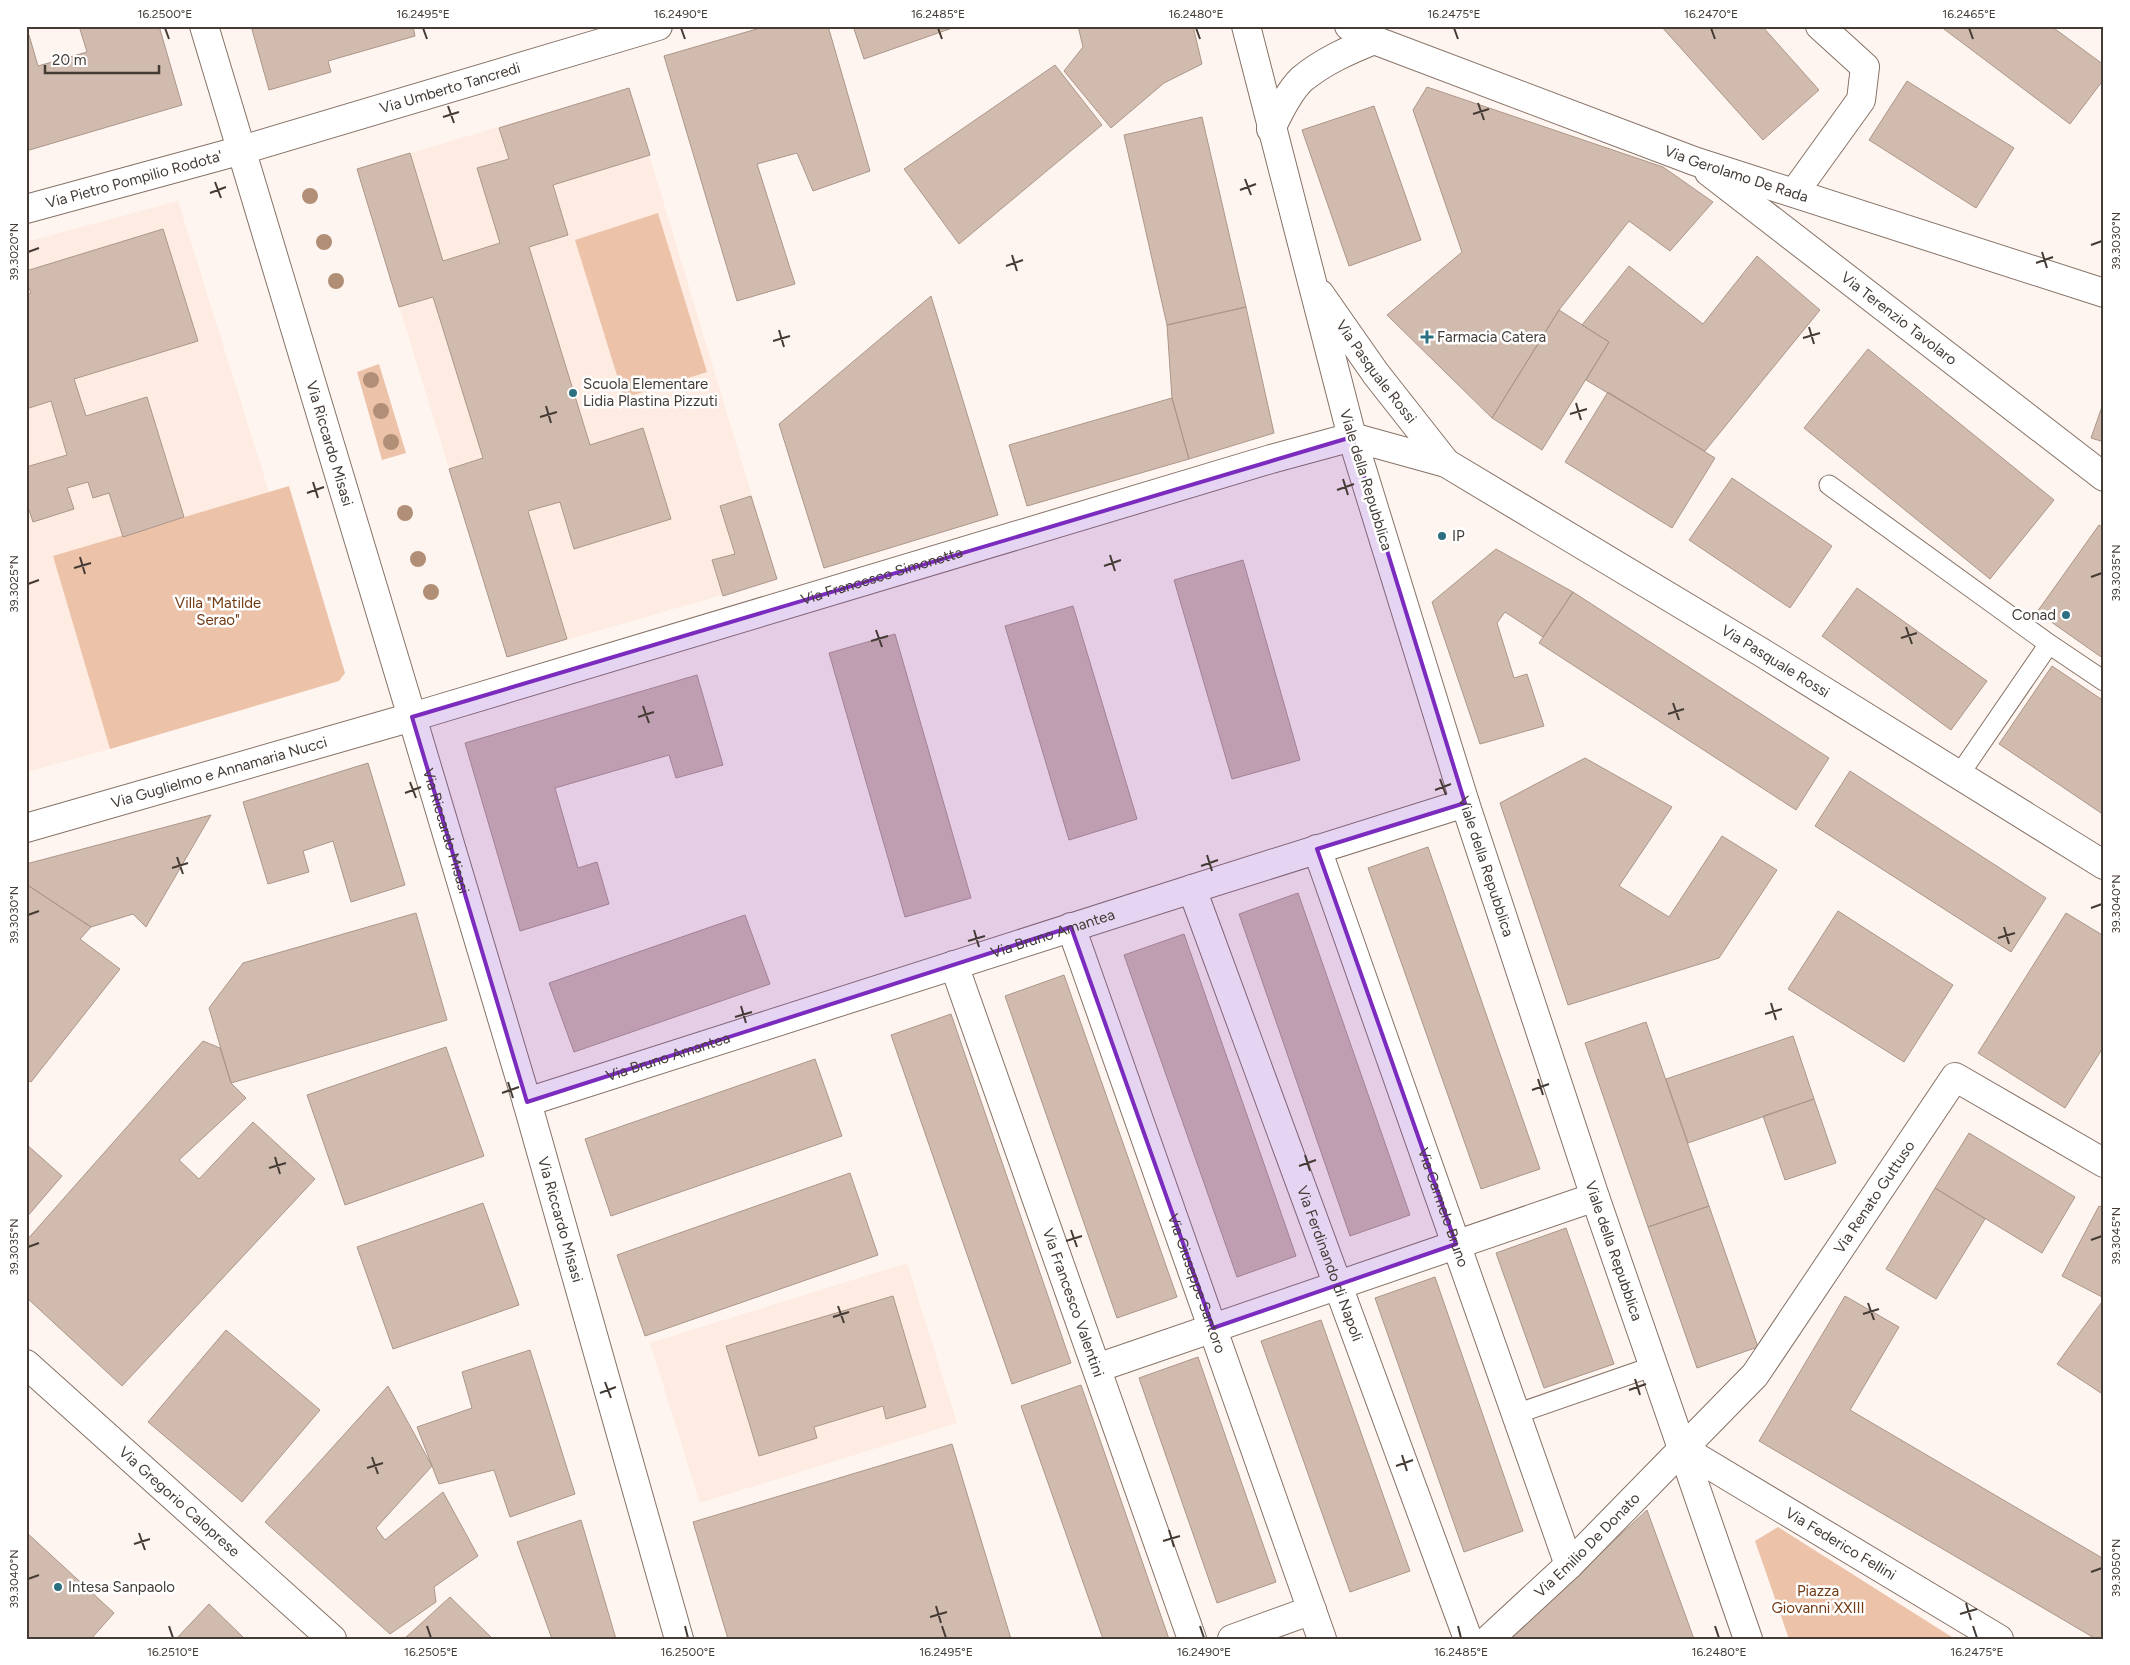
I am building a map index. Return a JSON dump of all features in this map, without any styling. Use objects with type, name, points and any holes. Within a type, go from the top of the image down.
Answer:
[{"type":"street","name":"Via Riccardo Misasi","points":[[204,26],[527,1102],[679,1639]]},
{"type":"street","name":"Via Umberto Tancredi","points":[[242,150],[658,26]]},
{"type":"street","name":"Viale della Repubblica","points":[[1246,26],[1309,278],[1352,437],[1464,803],[1595,1197],[1748,1639]]},
{"type":"street","name":"Via Gerolamo De Rada","points":[[1349,26],[1374,40],[1694,161],[2104,293]]},
{"type":"street","points":[[1794,193],[1861,100],[1865,67],[1820,26]]},
{"type":"street","points":[[1271,129],[1279,111],[1301,80],[1340,54],[1374,40]]},
{"type":"street","name":"Via Pietro Pompilio Rodota'","points":[[26,209],[242,150]]},
{"type":"street","name":"Via Terenzio Tavolaro","points":[[1694,161],[2104,477]]},
{"type":"street","name":"Via Pasquale Rossi","points":[[1309,278],[1376,374],[1446,463]]},
{"type":"street","name":"Via Pasquale Rossi","points":[[1352,437],[1446,463],[1761,652],[2104,865]]},
{"type":"street","name":"Via Francesco Simonetta","points":[[412,717],[1271,459],[1352,437]]},
{"type":"street","name":"Via Guglielmo e Annamaria Nucci","points":[[26,828],[412,717]]},
{"type":"street","name":"Via Bruno Amantea","points":[[527,1102],[1192,888],[1464,803]]},
{"type":"street","name":"Via Carmelo Bruno","points":[[1317,849],[1569,1565]]},
{"type":"street","name":"Via Ferdinando di Napoli","points":[[1192,888],[1468,1639]]},
{"type":"street","name":"Via Giuseppe Santoro","points":[[1071,927],[1322,1639]]},
{"type":"street","name":"Via Francesco Valentini","points":[[954,965],[1192,1639]]},
{"type":"street","name":"Via Renato Guttuso","points":[[1683,1449],[1755,1376],[1955,1077],[2104,1163]]},
{"type":"street","points":[[1097,1368],[1595,1197]]},
{"type":"street","name":"Via Gregorio Caloprese","points":[[26,1364],[332,1639]]},
{"type":"street","name":"Via Emilio De Donato","points":[[1490,1639],[1569,1565],[1683,1449]]},
{"type":"street","name":"Via Federico Fellini","points":[[1683,1449],[1999,1639]]},
{"type":"street","points":[[1232,1639],[1312,1610]]},
{"type":"lane","points":[[1829,485],[2049,644],[2104,681]]},
{"type":"lane","points":[[1960,775],[2049,644]]},
{"type":"lane","points":[[1516,1414],[1654,1366]]},
{"type":"highlighted area","points":[[1352,437],[1465,803],[1317,849],[1456,1244],[1213,1328],[1071,927],[527,1102],[412,717]]},
{"type":"shaded area","name":"Scuola Elementare Lidia Plastina Pizzuti","points":[[629,88],[777,579],[507,657],[357,169]]},
{"type":"shaded area","points":[[178,201],[269,492],[53,556],[110,749],[26,772],[26,242]]},
{"type":"shaded area","points":[[907,1263],[957,1423],[700,1503],[650,1343]]},
{"type":"green space","points":[[658,213],[707,372],[624,398],[575,240]]},
{"type":"green space","points":[[379,364],[406,453],[382,460],[357,372]]},
{"type":"green space","name":"Villa \"Matilde Serao\"","points":[[289,486],[345,673],[339,681],[110,749],[53,556]]},
{"type":"green space","name":"Piazza Giovanni XXIII","points":[[1778,1527],[1955,1639],[1789,1639],[1755,1541]]},
{"type":"building","points":[[79,26],[159,26],[182,105],[26,151],[26,36],[29,35],[38,66],[87,52]]},
{"type":"building","points":[[251,26],[413,26],[415,36],[328,61],[331,72],[269,90]]},
{"type":"building","points":[[767,26],[828,26],[870,171],[813,191],[797,153],[757,164],[795,284],[737,301],[664,56]]},
{"type":"building","points":[[853,26],[958,26],[864,59]]},
{"type":"building","points":[[1078,26],[1193,26],[1202,64],[1164,83],[1111,128],[1064,71],[1083,47]]},
{"type":"building","points":[[1661,26],[1762,26],[1819,90],[1763,140]]},
{"type":"building","points":[[1940,26],[2051,26],[2104,65],[2104,79],[2070,124]]},
{"type":"building","points":[[1055,65],[1102,125],[959,244],[904,169]]},
{"type":"building","points":[[1907,81],[2014,148],[1976,208],[1869,140]]},
{"type":"building","points":[[1427,87],[1663,167],[1713,202],[1670,251],[1629,221],[1559,310],[1492,418],[1387,315],[1462,252],[1413,110]]},
{"type":"building","points":[[629,88],[650,155],[553,185],[568,235],[529,247],[590,445],[643,428],[671,519],[574,549],[560,502],[528,511],[567,639],[507,657],[449,469],[483,458],[433,297],[399,307],[357,169],[410,153],[443,261],[500,243],[477,168],[509,159],[499,128]]},
{"type":"building","points":[[1374,106],[1421,240],[1349,266],[1302,130]]},
{"type":"building","points":[[1202,117],[1246,307],[1167,325],[1124,135]]},
{"type":"building","points":[[163,229],[198,341],[74,379],[86,416],[147,397],[184,517],[123,537],[109,493],[93,498],[88,482],[67,488],[74,509],[33,522],[26,501],[26,467],[67,455],[51,401],[26,409],[26,295],[31,293],[26,280],[26,271]]},
{"type":"building","points":[[1757,256],[1820,310],[1705,451],[1586,380],[1609,342],[1582,325],[1629,266],[1703,324]]},
{"type":"building","points":[[931,296],[998,515],[824,568],[779,424]]},
{"type":"building","points":[[1246,307],[1274,433],[1189,459],[1172,398],[1167,325]]},
{"type":"building","points":[[1559,310],[1609,342],[1542,450],[1492,418]]},
{"type":"building","points":[[1868,349],[2054,500],[1990,579],[1804,428]]},
{"type":"building","points":[[1608,392],[1715,458],[1672,528],[1565,462]]},
{"type":"building","points":[[1172,398],[1189,459],[1027,506],[1009,445]]},
{"type":"building","points":[[2104,401],[2104,442],[2091,438]]},
{"type":"building","points":[[1732,478],[1832,546],[1790,608],[1689,540]]},
{"type":"building","points":[[751,496],[777,579],[723,596],[712,560],[735,554],[720,506]]},
{"type":"building","points":[[2099,525],[2104,528],[2104,659],[2037,612]]},
{"type":"building","points":[[1496,549],[1573,592],[1543,637],[1505,612],[1497,623],[1514,678],[1527,674],[1544,726],[1480,744],[1432,602]]},
{"type":"building","points":[[1243,560],[1300,760],[1232,779],[1174,580]]},
{"type":"building","points":[[1857,588],[1987,681],[1951,730],[1822,636]]},
{"type":"building","points":[[1573,592],[1829,758],[1796,810],[1539,643]]},
{"type":"building","points":[[1073,606],[1137,819],[1069,840],[1005,626]]},
{"type":"building","points":[[895,634],[971,898],[905,917],[829,653]]},
{"type":"building","points":[[2052,666],[2104,701],[2104,815],[1999,744]]},
{"type":"building","points":[[697,675],[723,765],[676,778],[669,755],[555,788],[578,868],[597,862],[609,904],[520,931],[465,743]]},
{"type":"building","points":[[1585,758],[1672,807],[1619,886],[1669,917],[1722,836],[1777,870],[1719,958],[1568,1005],[1500,803]]},
{"type":"building","points":[[368,763],[405,885],[351,902],[333,841],[303,851],[309,872],[268,884],[243,802]]},
{"type":"building","points":[[1850,771],[2046,898],[2011,952],[1815,826]]},
{"type":"building","points":[[211,815],[146,927],[133,914],[91,927],[26,884],[26,864]]},
{"type":"building","points":[[1428,847],[1540,1169],[1481,1189],[1368,868]]},
{"type":"building","points":[[26,884],[91,927],[80,939],[120,969],[31,1082],[26,1079]]},
{"type":"building","points":[[1298,893],[1410,1215],[1350,1236],[1239,914]]},
{"type":"building","points":[[1838,911],[1953,985],[1904,1062],[1788,989]]},
{"type":"building","points":[[416,913],[447,1020],[231,1083],[209,1008],[243,963]]},
{"type":"building","points":[[2066,913],[2104,936],[2104,1046],[2065,1108],[1978,1053]]},
{"type":"building","points":[[745,915],[770,984],[574,1052],[549,983]]},
{"type":"building","points":[[1184,934],[1296,1256],[1237,1277],[1124,955]]},
{"type":"building","points":[[1064,975],[1177,1297],[1117,1318],[1005,996]]},
{"type":"building","points":[[951,1014],[1071,1363],[1012,1384],[891,1035]]},
{"type":"building","points":[[1646,1022],[1709,1206],[1648,1227],[1585,1043]]},
{"type":"building","points":[[1793,1036],[1814,1099],[1688,1143],[1666,1079]]},
{"type":"building","points":[[203,1041],[220,1048],[231,1083],[246,1098],[179,1160],[199,1179],[253,1122],[315,1179],[122,1386],[26,1297],[26,1241]]},
{"type":"building","points":[[446,1047],[484,1156],[345,1205],[307,1095]]},
{"type":"building","points":[[815,1059],[842,1136],[611,1216],[585,1139]]},
{"type":"building","points":[[1814,1099],[1836,1163],[1785,1180],[1763,1116]]},
{"type":"building","points":[[1969,1133],[2075,1197],[2042,1253],[1935,1188]]},
{"type":"building","points":[[26,1144],[62,1176],[26,1218]]},
{"type":"building","points":[[850,1173],[878,1255],[645,1336],[617,1255]]},
{"type":"building","points":[[1935,1188],[1985,1219],[1936,1299],[1886,1269]]},
{"type":"building","points":[[483,1203],[519,1305],[393,1349],[357,1247]]},
{"type":"building","points":[[1709,1206],[1758,1347],[1697,1368],[1648,1227]]},
{"type":"building","points":[[2099,1206],[2104,1208],[2104,1298],[2062,1276]]},
{"type":"building","points":[[1566,1228],[1614,1364],[1544,1388],[1496,1253]]},
{"type":"building","points":[[1435,1277],[1523,1531],[1464,1552],[1375,1298]]},
{"type":"building","points":[[893,1296],[926,1407],[886,1419],[883,1406],[814,1427],[817,1438],[759,1456],[726,1346]]},
{"type":"building","points":[[1845,1296],[1899,1327],[1850,1410],[2104,1559],[2104,1639],[2096,1639],[1759,1441]]},
{"type":"building","points":[[2104,1299],[2104,1395],[2057,1364]]},
{"type":"building","points":[[1321,1320],[1410,1571],[1350,1592],[1261,1341]]},
{"type":"building","points":[[226,1330],[320,1410],[242,1502],[148,1422]]},
{"type":"building","points":[[530,1350],[575,1494],[510,1517],[494,1470],[439,1484],[417,1427],[472,1408],[462,1372]]},
{"type":"building","points":[[1198,1357],[1276,1582],[1217,1603],[1139,1378]]},
{"type":"building","points":[[1081,1385],[1169,1639],[1103,1639],[1021,1406]]},
{"type":"building","points":[[388,1386],[432,1466],[376,1528],[385,1540],[443,1492],[478,1556],[434,1587],[436,1602],[390,1634],[265,1522]]},
{"type":"building","points":[[952,1444],[1011,1639],[728,1639],[693,1522]]},
{"type":"building","points":[[1647,1510],[1694,1639],[1508,1639]]},
{"type":"building","points":[[581,1520],[616,1639],[552,1639],[517,1542]]},
{"type":"building","points":[[26,1532],[114,1613],[91,1639],[26,1639]]},
{"type":"building","points":[[450,1597],[493,1639],[404,1639]]},
{"type":"building","points":[[209,1604],[245,1639],[176,1639]]},
{"type":"place","name":"Farmacia Catera","points":[[1427,337]]},
{"type":"place","name":"Scuola Elementare Lidia Plastina Pizzuti","points":[[573,393]]},
{"type":"place","name":"IP","points":[[1442,536]]},
{"type":"place","name":"Conad","points":[[2066,615]]},
{"type":"place","name":"Intesa Sanpaolo","points":[[58,1587]]}]
